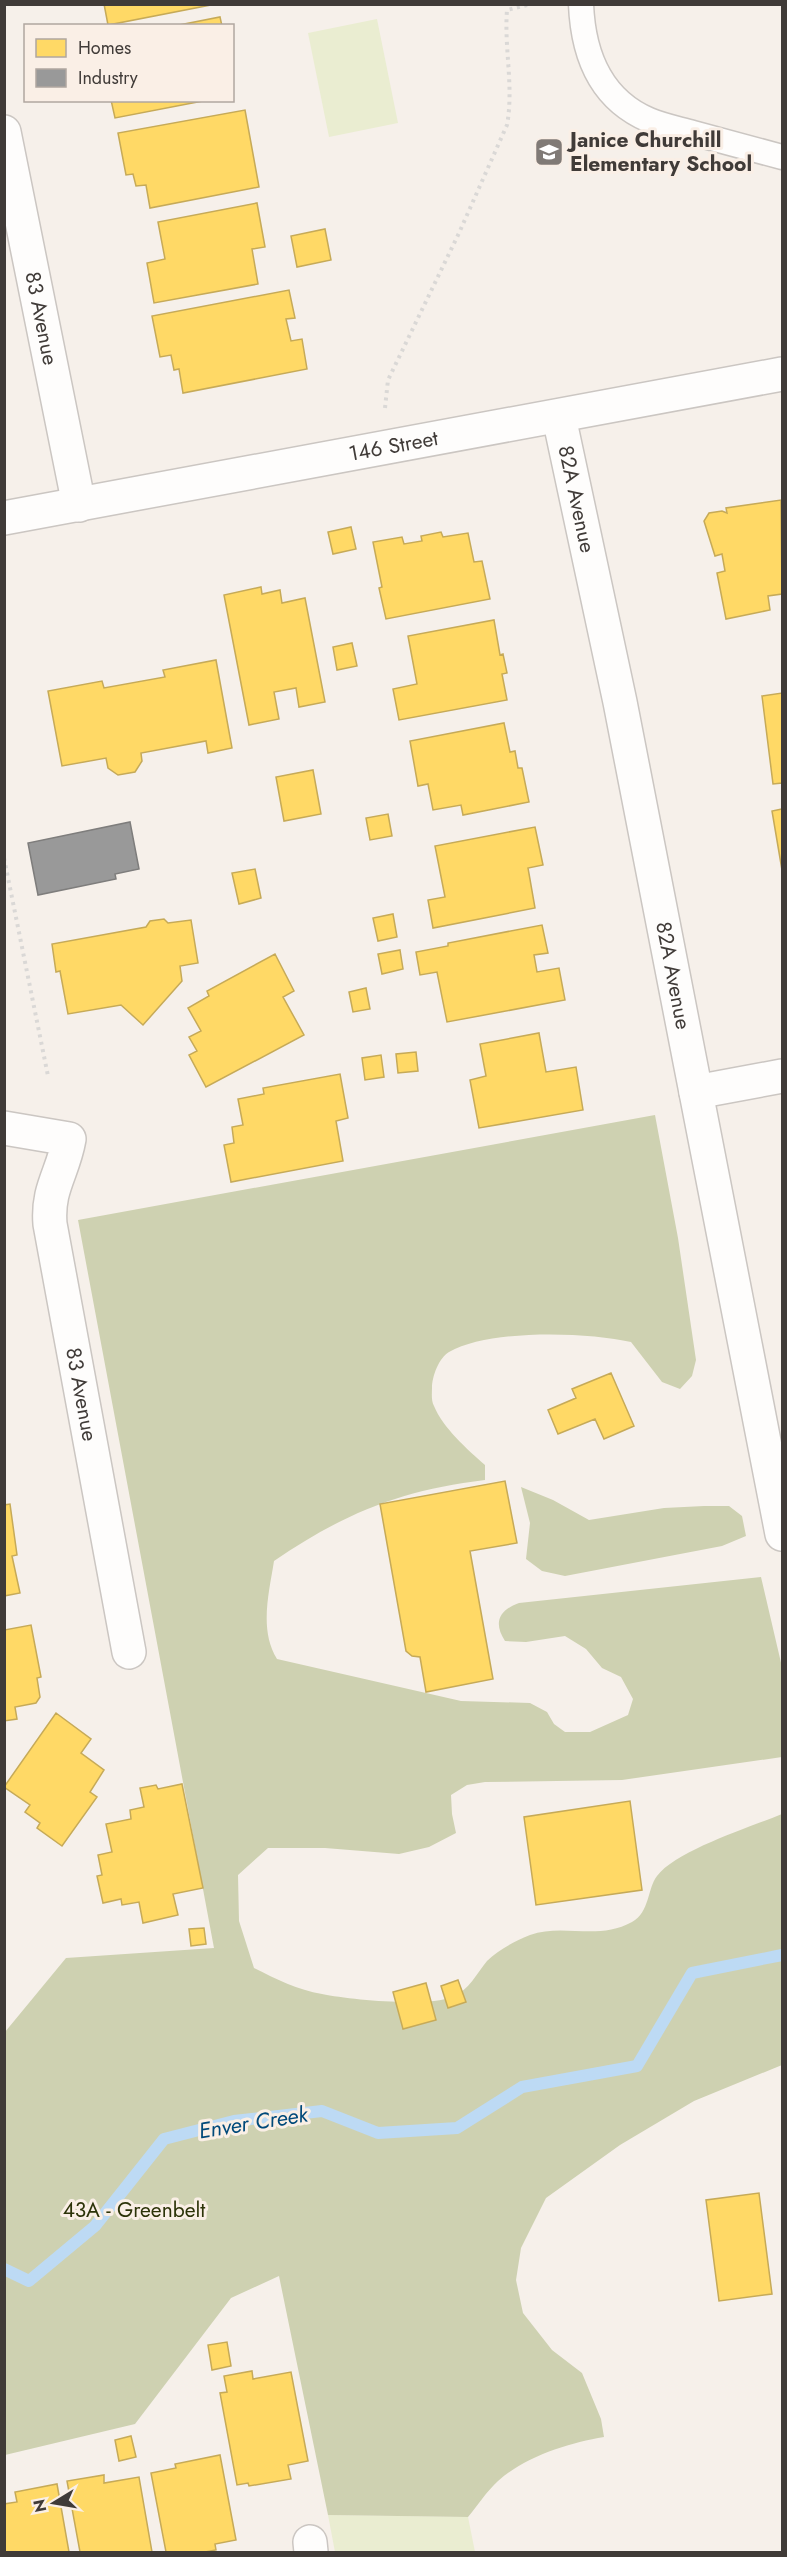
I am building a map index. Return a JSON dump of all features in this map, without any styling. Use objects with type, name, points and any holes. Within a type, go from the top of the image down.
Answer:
[{"type":"street","name":"83 Avenue","points":[[4,132],[79,505]]},
{"type":"street","name":"146 Street","points":[[4,518],[783,374]]},
{"type":"street","name":"82A Avenue","points":[[560,417],[620,702],[783,1534]]},
{"type":"street","points":[[696,1092],[783,1076]]},
{"type":"street","name":"83 Avenue","points":[[4,1128],[69,1139],[64,1160],[50,1194],[50,1224],[129,1652]]},
{"type":"lane","points":[[581,4],[585,45],[593,68],[604,87],[624,106],[653,122],[783,157]]},
{"type":"path","points":[[382,449],[388,380],[459,233],[507,125],[510,109],[505,35],[507,10],[531,4]]},
{"type":"path","points":[[4,858],[48,1076]]},
{"type":"green space","points":[[377,19],[398,123],[329,137],[308,33]]},
{"type":"green space","name":"43A - Greenbelt","points":[[655,1115],[678,1238],[696,1360],[692,1376],[680,1389],[662,1382],[631,1342],[589,1336],[513,1336],[488,1339],[449,1352],[442,1358],[435,1373],[432,1383],[432,1402],[449,1430],[485,1465],[485,1480],[427,1490],[375,1506],[325,1530],[274,1561],[268,1598],[268,1636],[277,1659],[461,1701],[530,1703],[547,1712],[554,1724],[565,1732],[590,1732],[628,1715],[633,1699],[621,1677],[602,1668],[586,1649],[565,1636],[526,1642],[505,1641],[499,1623],[507,1609],[519,1603],[761,1577],[782,1667],[782,1757],[622,1780],[485,1782],[467,1785],[451,1795],[456,1833],[429,1847],[399,1854],[325,1848],[268,1848],[238,1875],[239,1921],[254,1968],[313,1992],[388,2002],[425,2002],[459,1994],[491,1957],[530,1935],[555,1931],[606,1930],[619,1928],[632,1922],[642,1912],[657,1876],[667,1866],[697,1848],[782,1814],[782,2065],[694,2101],[620,2145],[546,2198],[521,2248],[516,2280],[523,2313],[552,2350],[582,2373],[601,2419],[604,2437],[562,2447],[521,2464],[494,2485],[468,2517],[328,2515],[279,2276],[231,2298],[135,2424],[5,2455],[5,2032],[66,1958],[214,1948],[78,1220]]},
{"type":"green space","points":[[521,1487],[553,1500],[589,1520],[664,1508],[729,1506],[742,1516],[746,1536],[722,1546],[565,1576],[542,1571],[526,1559],[530,1523]]},
{"type":"green space","points":[[328,2515],[468,2517],[475,2552],[335,2552]]},
{"type":"building: Homes","points":[[104,4],[216,4],[113,24],[108,24]]},
{"type":"building: Homes","points":[[220,17],[222,24],[184,24]]},
{"type":"building: Homes","points":[[111,102],[198,102],[115,118]]},
{"type":"building: Homes","points":[[245,110],[259,187],[150,208],[146,185],[136,186],[133,174],[126,175],[118,133]]},
{"type":"building: Homes","points":[[257,203],[265,247],[252,249],[258,284],[154,303],[147,263],[165,259],[158,222]]},
{"type":"building: Homes","points":[[325,229],[331,260],[297,267],[291,236]]},
{"type":"building: Homes","points":[[289,290],[295,318],[286,319],[291,341],[302,339],[307,369],[183,393],[179,369],[174,370],[171,355],[160,357],[152,316]]},
{"type":"building: Homes","points":[[781,500],[782,594],[768,596],[770,610],[726,619],[717,573],[725,571],[722,554],[715,556],[704,521],[709,513],[722,511],[727,513],[726,508]]},
{"type":"building: Homes","points":[[351,527],[356,549],[333,554],[328,532]]},
{"type":"building: Homes","points":[[441,532],[443,537],[468,533],[474,562],[482,561],[490,599],[386,619],[373,542],[402,537],[404,544],[422,541],[421,536]]},
{"type":"building: Homes","points":[[261,587],[262,594],[280,590],[282,603],[305,598],[325,702],[299,707],[296,688],[274,692],[279,719],[249,725],[224,595]]},
{"type":"building: Homes","points":[[494,620],[500,655],[503,654],[507,673],[502,674],[507,700],[399,720],[393,689],[417,684],[408,636]]},
{"type":"building: Homes","points":[[352,643],[357,666],[337,670],[333,647]]},
{"type":"building: Homes","points":[[216,660],[232,748],[208,753],[206,741],[141,753],[142,761],[135,772],[118,775],[108,768],[106,758],[62,766],[48,691],[102,681],[104,688],[165,677],[163,670]]},
{"type":"building: Homes","points":[[782,693],[782,783],[773,784],[762,696]]},
{"type":"building: Homes","points":[[504,723],[510,752],[515,751],[518,768],[522,768],[529,802],[463,815],[461,805],[433,810],[428,784],[418,786],[410,741]]},
{"type":"building: Homes","points":[[313,770],[321,814],[284,821],[276,777]]},
{"type":"building: Homes","points":[[782,809],[782,870],[772,811]]},
{"type":"building: Homes","points":[[388,814],[392,836],[370,840],[366,818]]},
{"type":"building: Homes","points":[[535,827],[543,865],[528,868],[535,908],[433,928],[428,900],[445,897],[435,846]]},
{"type":"building: Homes","points":[[255,869],[261,898],[239,904],[232,873]]},
{"type":"building: Homes","points":[[393,914],[397,937],[378,941],[373,918]]},
{"type":"building: Homes","points":[[164,919],[168,923],[191,920],[198,963],[180,966],[182,981],[143,1025],[121,1005],[68,1014],[60,971],[56,972],[52,944],[146,927],[150,921]]},
{"type":"building: Homes","points":[[542,925],[548,953],[534,955],[537,972],[559,968],[565,1000],[447,1022],[437,972],[420,975],[416,952],[448,946],[448,943]]},
{"type":"building: Homes","points":[[400,950],[403,969],[382,974],[378,954]]},
{"type":"building: Homes","points":[[275,954],[294,991],[283,997],[304,1035],[206,1087],[189,1055],[197,1051],[189,1037],[201,1031],[188,1008],[209,996],[207,991]]},
{"type":"building: Homes","points":[[366,988],[370,1009],[353,1012],[349,992]]},
{"type":"building: Homes","points":[[539,1033],[546,1072],[576,1067],[583,1110],[479,1128],[470,1080],[486,1076],[480,1044]]},
{"type":"building: Homes","points":[[416,1052],[418,1071],[398,1073],[396,1054]]},
{"type":"building: Homes","points":[[381,1055],[384,1077],[365,1080],[362,1058]]},
{"type":"building: Homes","points":[[340,1074],[348,1118],[336,1121],[343,1161],[231,1182],[224,1145],[234,1143],[232,1127],[243,1125],[238,1099],[264,1094],[263,1088]]},
{"type":"building: Homes","points":[[611,1373],[634,1426],[604,1439],[595,1419],[558,1434],[548,1410],[576,1398],[572,1389]]},
{"type":"building: Homes","points":[[505,1481],[517,1543],[470,1551],[493,1679],[426,1692],[420,1657],[412,1656],[406,1651],[380,1504]]},
{"type":"building: Homes","points":[[10,1504],[17,1555],[12,1556],[20,1593],[4,1596],[4,1505]]},
{"type":"building: Homes","points":[[31,1625],[41,1677],[37,1678],[40,1697],[36,1703],[15,1707],[17,1719],[4,1721],[4,1630]]},
{"type":"building: Homes","points":[[56,1713],[91,1739],[81,1753],[104,1770],[90,1792],[97,1797],[62,1846],[37,1828],[40,1823],[25,1812],[30,1805],[4,1787]]},
{"type":"building: Homes","points":[[182,1784],[203,1888],[173,1894],[178,1915],[143,1923],[139,1902],[122,1905],[121,1899],[103,1903],[97,1876],[102,1875],[98,1855],[112,1852],[106,1824],[131,1819],[130,1810],[144,1807],[140,1788],[156,1785],[158,1789]]},
{"type":"building: Homes","points":[[630,1801],[642,1890],[536,1905],[524,1817]]},
{"type":"building: Homes","points":[[204,1928],[206,1944],[191,1946],[189,1929]]},
{"type":"building: Homes","points":[[458,1980],[466,2002],[448,2008],[441,1986]]},
{"type":"building: Homes","points":[[426,1983],[436,2020],[403,2029],[393,1992]]},
{"type":"building: Homes","points":[[759,2193],[772,2294],[719,2301],[706,2200]]},
{"type":"building: Homes","points":[[227,2342],[231,2366],[212,2370],[208,2345]]},
{"type":"building: Homes","points":[[252,2371],[253,2379],[291,2372],[308,2461],[288,2465],[291,2479],[249,2486],[248,2483],[237,2485],[220,2393],[227,2392],[224,2376]]},
{"type":"building: Homes","points":[[131,2436],[136,2457],[119,2461],[115,2440]]},
{"type":"building: Homes","points":[[220,2455],[236,2540],[215,2544],[216,2550],[205,2552],[166,2552],[151,2473],[176,2468],[175,2464]]},
{"type":"building: Homes","points":[[104,2475],[104,2483],[139,2477],[152,2552],[80,2552],[67,2481]]},
{"type":"building: Homes","points":[[57,2484],[69,2552],[4,2552],[4,2504],[17,2502],[15,2492]]},
{"type":"building: Industry","points":[[130,822],[139,869],[115,874],[116,879],[38,895],[28,843]]},
{"type":"waterway","name":"Enver Creek","points":[[4,2269],[29,2281],[95,2226],[164,2139],[234,2121],[322,2111],[378,2133],[457,2128],[522,2087],[637,2066],[692,1973],[782,1955]]},
{"type":"place","name":"Janice Churchill Elementary School","points":[[549,152]]}]
